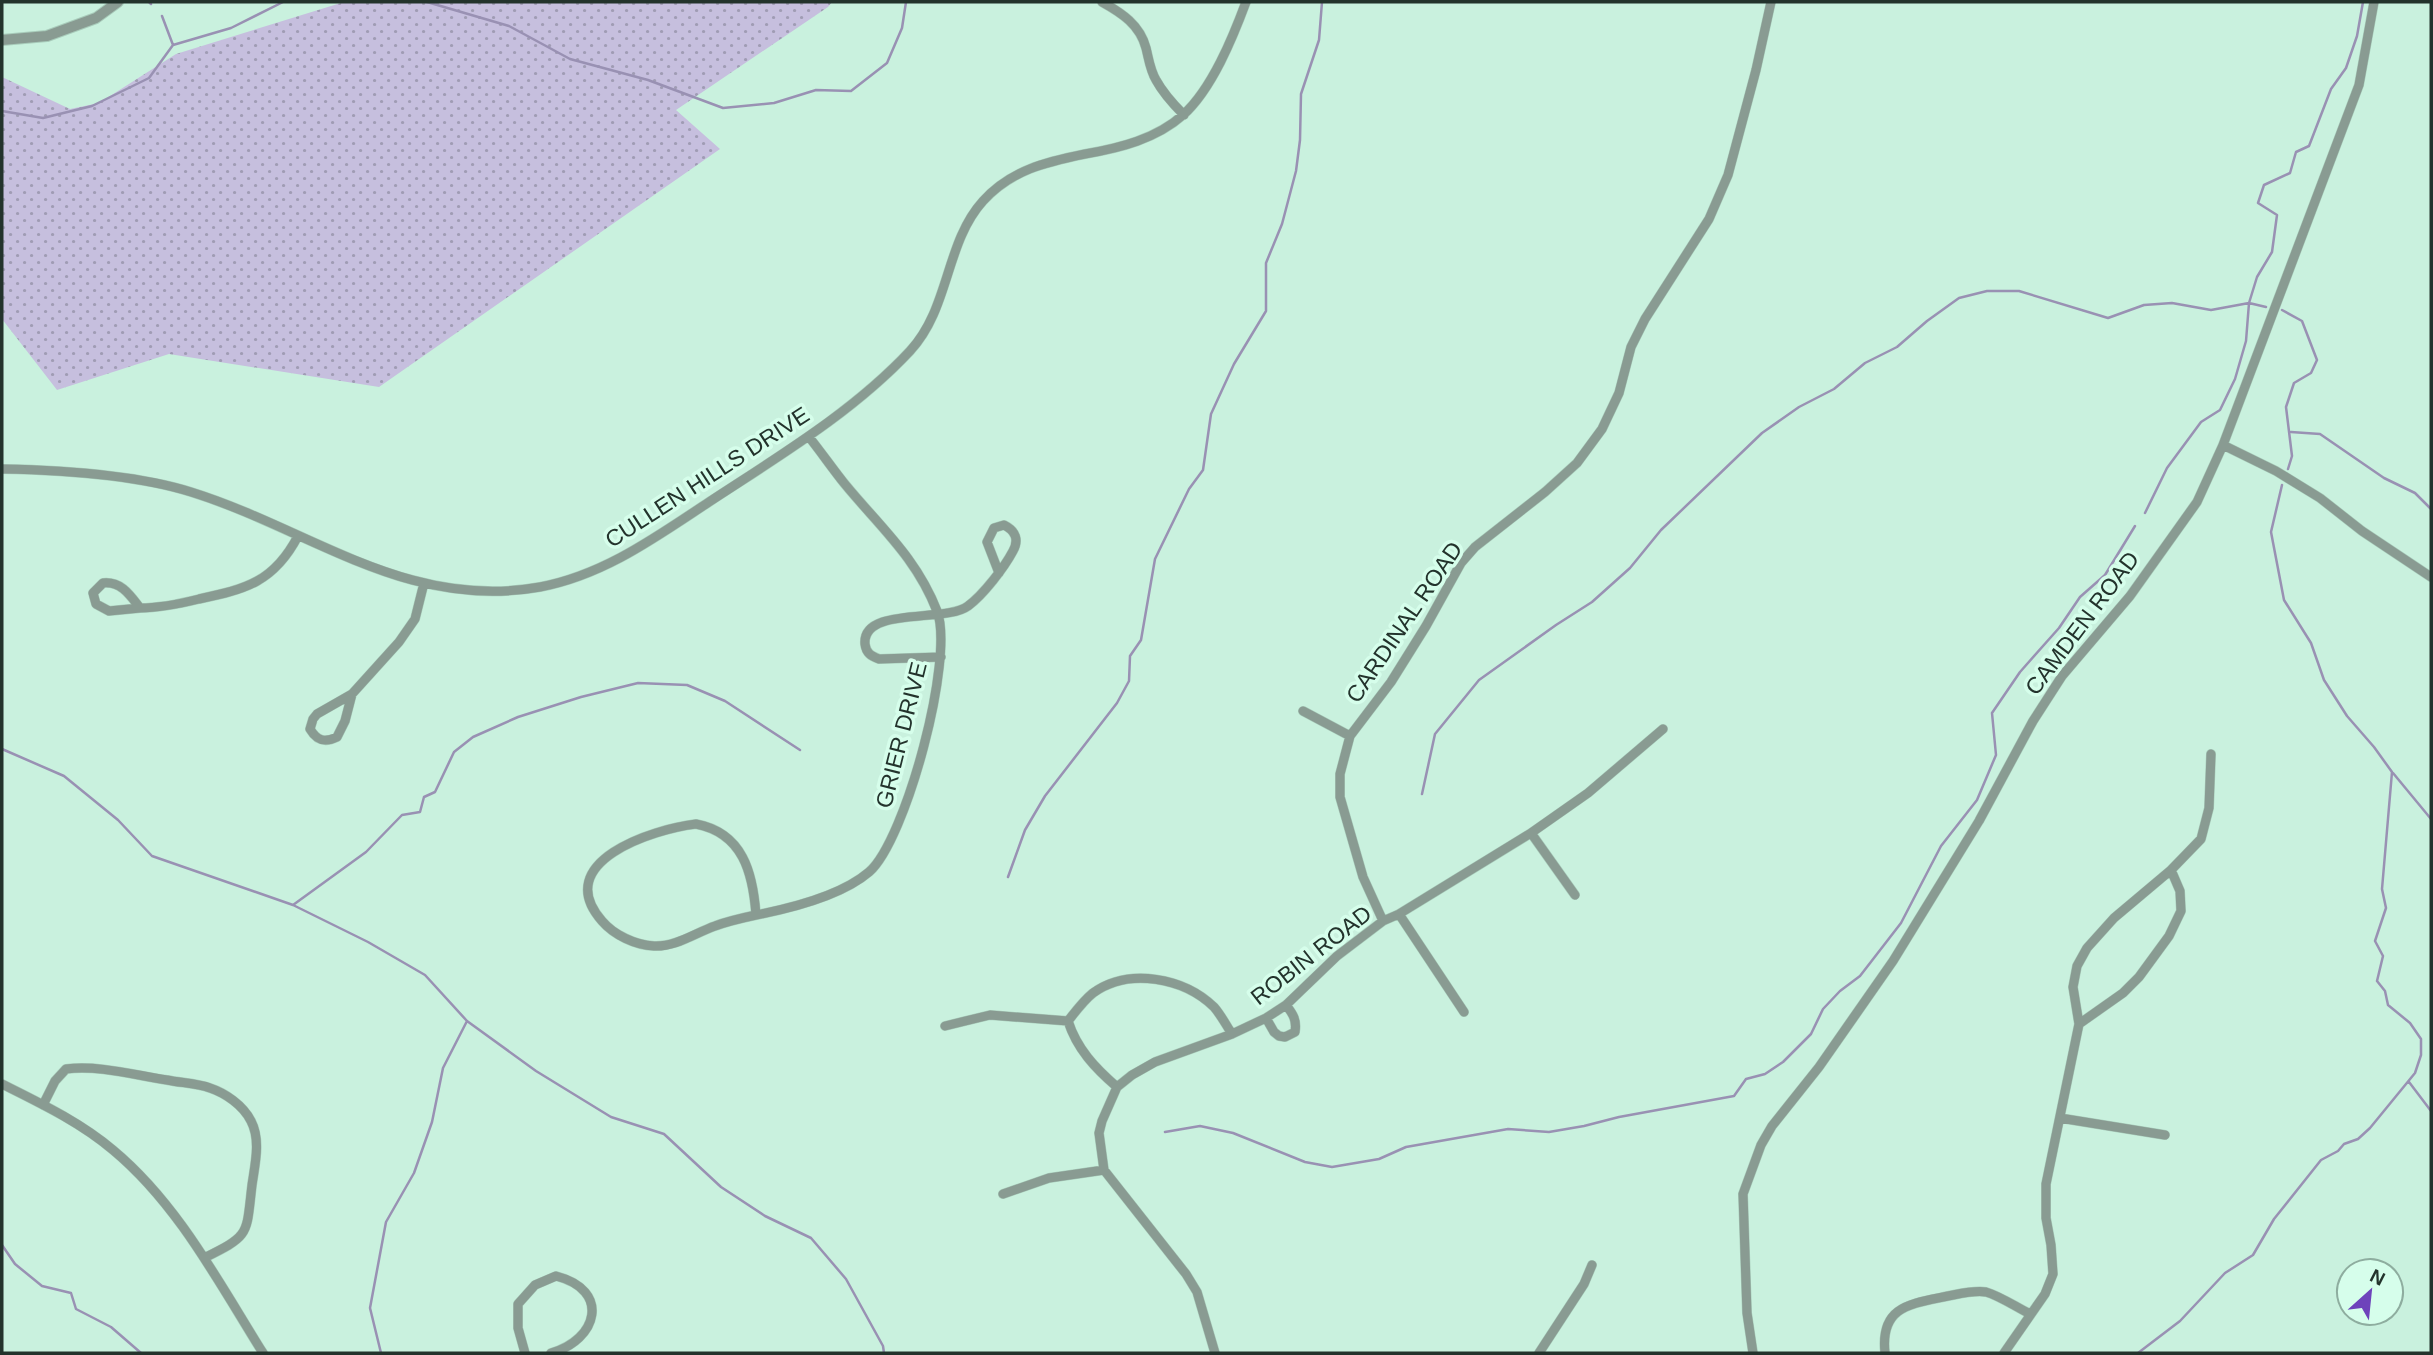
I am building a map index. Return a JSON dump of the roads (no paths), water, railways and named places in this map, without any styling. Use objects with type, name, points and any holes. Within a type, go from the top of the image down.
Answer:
[{"type":"street","points":[[2,40],[47,36],[96,18],[118,2]]},
{"type":"street","points":[[1102,2],[1123,14],[1142,35],[1149,65],[1156,80],[1166,96],[1184,115]]},
{"type":"street","name":"CULLEN HILLS DRIVE","points":[[2,469],[101,476],[186,491],[212,499],[361,564],[424,583],[500,591],[542,586],[587,573],[631,552],[809,437],[888,373],[923,335],[934,317],[958,246],[980,205],[992,192],[1013,176],[1031,167],[1141,140],[1184,115],[1217,66],[1246,2]]},
{"type":"street","name":"CARDINAL ROAD","points":[[1383,921],[1363,877],[1340,797],[1340,774],[1350,736],[1391,682],[1461,563],[1475,547],[1569,470],[1602,429],[1619,393],[1631,347],[1645,319],[1709,219],[1728,175],[1771,2]]},
{"type":"street","name":"CAMDEN ROAD","points":[[1753,1353],[1747,1313],[1743,1194],[1761,1145],[1772,1126],[1819,1067],[1893,961],[1979,821],[2033,721],[2062,676],[2130,596],[2197,502],[2223,445],[2359,85],[2374,2]]},
{"type":"street","name":"GRIER DRIVE","points":[[756,915],[750,873],[742,855],[716,829],[696,824],[670,828],[612,852],[593,870],[588,885],[590,902],[599,918],[616,933],[639,944],[663,946],[717,925],[756,915],[810,901],[849,884],[868,873],[884,855],[898,827],[938,684],[941,657],[939,615],[925,582],[909,557],[845,484],[809,437]]},
{"type":"street","points":[[2223,445],[2276,471],[2320,498],[2362,531],[2431,577]]},
{"type":"street","points":[[941,657],[878,659],[871,656],[865,641],[869,629],[883,621],[939,615],[967,608],[999,572],[1011,555],[1016,539],[1014,532],[1004,525],[994,528],[987,542],[999,572]]},
{"type":"street","points":[[140,608],[129,594],[113,583],[103,583],[93,593],[96,604],[109,611],[157,608],[250,586],[280,565],[298,536]]},
{"type":"street","points":[[352,694],[345,722],[337,737],[324,741],[317,738],[310,729],[317,714],[352,694],[408,631],[415,619],[424,583]]},
{"type":"street","points":[[1303,711],[1350,736]]},
{"type":"street","name":"ROBIN ROAD","points":[[1117,1087],[1155,1062],[1232,1034],[1286,1005],[1337,956],[1383,921],[1399,914],[1531,833],[1588,793],[1663,729]]},
{"type":"street","points":[[2004,1353],[2045,1294],[2053,1274],[2046,1218],[2046,1184],[2079,1024],[2073,987],[2077,966],[2087,948],[2114,918],[2171,870],[2201,839],[2209,808],[2211,754]]},
{"type":"street","points":[[1531,833],[1575,895]]},
{"type":"street","points":[[2079,1024],[2123,993],[2139,977],[2169,936],[2181,911],[2180,891],[2171,870]]},
{"type":"street","points":[[1399,914],[1464,1012]]},
{"type":"street","points":[[1068,1021],[1082,1002],[1095,991],[1134,979],[1157,979],[1199,995],[1216,1009],[1232,1034]]},
{"type":"street","points":[[1266,1018],[1279,1036],[1291,1035],[1297,1024],[1286,1005]]},
{"type":"street","points":[[945,1026],[990,1015],[1068,1021]]},
{"type":"street","points":[[1068,1021],[1078,1045],[1095,1068],[1117,1087],[1101,1121],[1100,1146],[1104,1170],[1192,1283],[1205,1314],[1214,1353]]},
{"type":"street","points":[[43,1105],[61,1073],[66,1069],[78,1068],[208,1087],[234,1101],[251,1121],[256,1136],[247,1227],[234,1243],[204,1258]]},
{"type":"street","points":[[2,1084],[76,1123],[113,1149],[138,1173],[162,1199],[204,1258],[263,1353]]},
{"type":"street","points":[[2060,1118],[2165,1135]]},
{"type":"street","points":[[1003,1194],[1049,1178],[1104,1170]]},
{"type":"street","points":[[1539,1353],[1584,1284],[1592,1265]]},
{"type":"street","points":[[525,1353],[519,1328],[518,1304],[535,1285],[556,1276],[579,1285],[591,1303],[591,1314],[576,1343],[551,1353]]},
{"type":"street","points":[[1885,1353],[1883,1336],[1886,1325],[1898,1312],[1916,1303],[1986,1292],[2030,1314]]},
{"type":"waterway","points":[[2,111],[43,118],[92,106],[149,78],[173,45],[231,28],[283,2]]},
{"type":"waterway","points":[[427,2],[509,26],[570,59],[648,80],[723,108],[774,103],[816,90],[851,91],[887,63],[902,28],[906,2]]},
{"type":"waterway","points":[[1008,877],[1025,830],[1045,796],[1117,703],[1129,681],[1130,656],[1141,640],[1155,559],[1189,489],[1203,470],[1211,414],[1234,364],[1266,311],[1266,263],[1282,224],[1296,171],[1301,94],[1319,40],[1322,2]]},
{"type":"waterway","points":[[2266,307],[2249,303],[2257,277],[2272,252],[2277,215],[2258,203],[2264,185],[2290,173],[2296,152],[2309,146],[2331,89],[2346,68],[2357,36],[2363,2]]},
{"type":"waterway","points":[[162,16],[173,45]]},
{"type":"waterway","points":[[1422,794],[1435,734],[1479,680],[1592,602],[1630,568],[1661,530],[1762,433],[1799,407],[1834,389],[1865,363],[1897,347],[1959,298],[1987,291],[2019,291],[2108,318],[2144,305],[2172,303],[2211,310],[2249,303],[2246,341],[2235,379],[2220,410],[2201,422],[2167,468],[2145,513]]},
{"type":"waterway","points":[[2282,310],[2302,321],[2317,360],[2311,373],[2294,383],[2286,407],[2292,456],[2288,469]]},
{"type":"waterway","points":[[2291,432],[2320,434],[2384,478],[2415,493],[2431,509]]},
{"type":"waterway","points":[[2138,1353],[2180,1321],[2225,1273],[2253,1255],[2274,1219],[2321,1160],[2338,1151],[2344,1144],[2358,1139],[2370,1128],[2415,1073],[2421,1055],[2421,1039],[2410,1023],[2388,1005],[2385,991],[2377,981],[2383,956],[2375,941],[2386,908],[2382,889],[2392,772],[2347,716],[2324,680],[2311,643],[2284,600],[2271,532],[2282,485]]},
{"type":"waterway","points":[[1165,1132],[1200,1126],[1233,1133],[1305,1162],[1332,1167],[1379,1159],[1406,1147],[1508,1129],[1549,1132],[1734,1096],[1746,1079],[1765,1074],[1783,1062],[1811,1034],[1823,1009],[1840,991],[1860,976],[1901,923],[1941,846],[1977,800],[1996,755],[1992,713],[2020,672],[2059,628],[2080,597],[2105,575],[2135,526]]},
{"type":"waterway","points":[[293,905],[366,852],[402,815],[420,812],[424,797],[435,792],[454,752],[473,737],[518,717],[581,697],[638,683],[687,685],[725,701],[800,750]]},
{"type":"waterway","points":[[2,749],[64,776],[118,820],[152,856],[293,905],[368,942],[425,975],[467,1021],[536,1071],[611,1117],[664,1134],[721,1187],[765,1216],[811,1238],[846,1279],[883,1346],[884,1353]]},
{"type":"waterway","points":[[2393,773],[2431,819]]},
{"type":"waterway","points":[[381,1353],[370,1308],[386,1222],[414,1173],[432,1122],[443,1068],[467,1021]]},
{"type":"waterway","points":[[2409,1082],[2431,1111]]},
{"type":"waterway","points":[[2,1245],[15,1264],[42,1286],[71,1293],[76,1309],[111,1327],[141,1353]]}]
